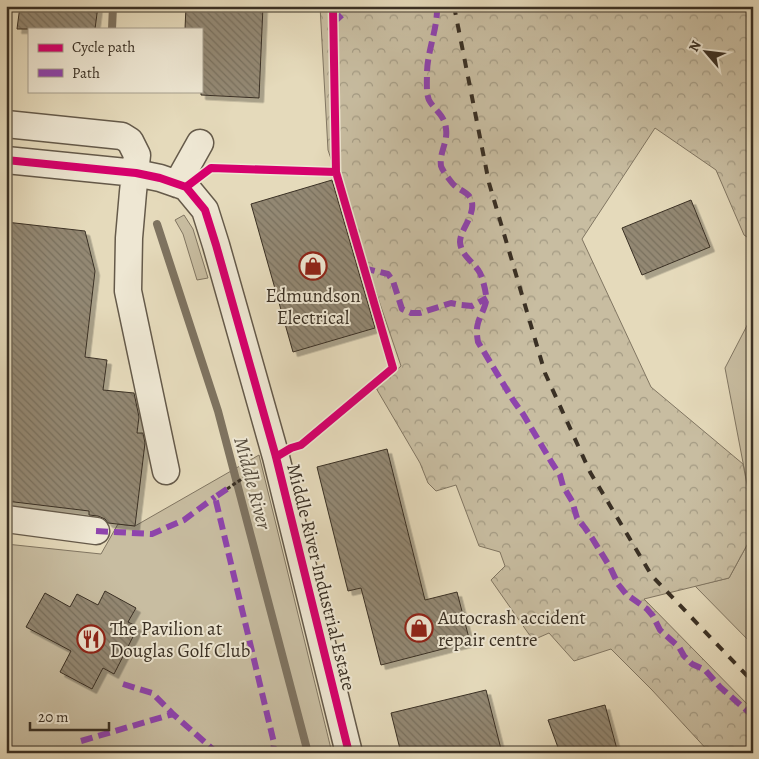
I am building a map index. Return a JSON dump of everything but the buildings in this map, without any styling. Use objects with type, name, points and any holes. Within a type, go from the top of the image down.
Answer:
[{"type":"street","points":[[6,124],[122,136],[130,141],[137,154],[130,228],[128,290],[166,471]]},
{"type":"street","points":[[178,184],[200,143]]},
{"type":"street","name":"Middle River Industrial Estate","points":[[6,160],[136,173],[160,178],[186,187],[205,210],[276,457],[349,753]]},
{"type":"street","points":[[6,519],[96,531]]},
{"type":"path","points":[[227,489],[250,474]]},
{"type":"green space","points":[[320,6],[753,6],[753,241],[744,235],[716,170],[655,128],[582,239],[651,387],[743,464],[753,515],[753,534],[729,578],[644,599],[753,710],[753,753],[710,753],[611,649],[574,661],[549,633],[533,640],[491,580],[505,566],[500,552],[479,546],[456,485],[436,491],[428,483],[420,463],[376,388],[401,366],[328,150]]},
{"type":"green space","points":[[184,215],[193,229],[208,278],[197,280],[183,234],[175,220]]},
{"type":"green space","points":[[753,314],[753,515],[725,368]]},
{"type":"green space","points":[[259,455],[332,753],[6,753],[6,544],[101,554],[118,524],[135,526]]},
{"type":"green space","points":[[753,534],[753,645],[695,586],[729,578]]},
{"type":"waterway","name":"Middle River","points":[[112,28],[113,6]]},
{"type":"waterway","name":"Middle River","points":[[157,224],[218,411],[308,753]]},
{"type":"railway","points":[[454,6],[489,183],[545,373],[590,472],[652,576],[753,682]]},
{"type":"marked path","points":[[333,23],[344,13],[348,6]]},
{"type":"marked path","points":[[437,6],[436,23],[427,65],[427,94],[431,104],[442,116],[445,124],[446,134],[441,166],[454,185],[471,199],[472,210],[460,242],[465,255],[480,273],[486,292],[486,302],[477,326],[478,342],[560,475],[563,486],[572,501],[577,518],[592,538],[618,584],[626,594],[647,609],[660,630],[679,647],[692,664],[705,670],[720,687],[753,716]]},
{"type":"marked path","points":[[363,268],[388,274],[393,281],[402,309],[411,313],[420,313],[451,303],[472,306],[487,298]]},
{"type":"marked path","points":[[227,489],[215,497],[274,743],[273,753]]},
{"type":"marked path","points":[[96,531],[152,534],[184,520],[215,497]]},
{"type":"marked path","points":[[123,684],[152,693],[217,753]]},
{"type":"marked path","points":[[81,741],[173,714]]},
{"type":"cycle path","points":[[276,457],[291,448],[301,445],[393,368],[336,172],[333,6]]},
{"type":"cycle path","points":[[6,160],[136,173],[160,178],[186,187],[205,210],[276,457],[349,753]]},
{"type":"cycle path","points":[[186,187],[211,168],[336,172]]},
{"type":"place","name":"Edmundson Electrical","points":[[313,266]]},
{"type":"place","name":"Autocrash accident repair centre","points":[[419,628]]},
{"type":"place","name":"The Pavilion at Douglas Golf Club","points":[[91,639]]}]
